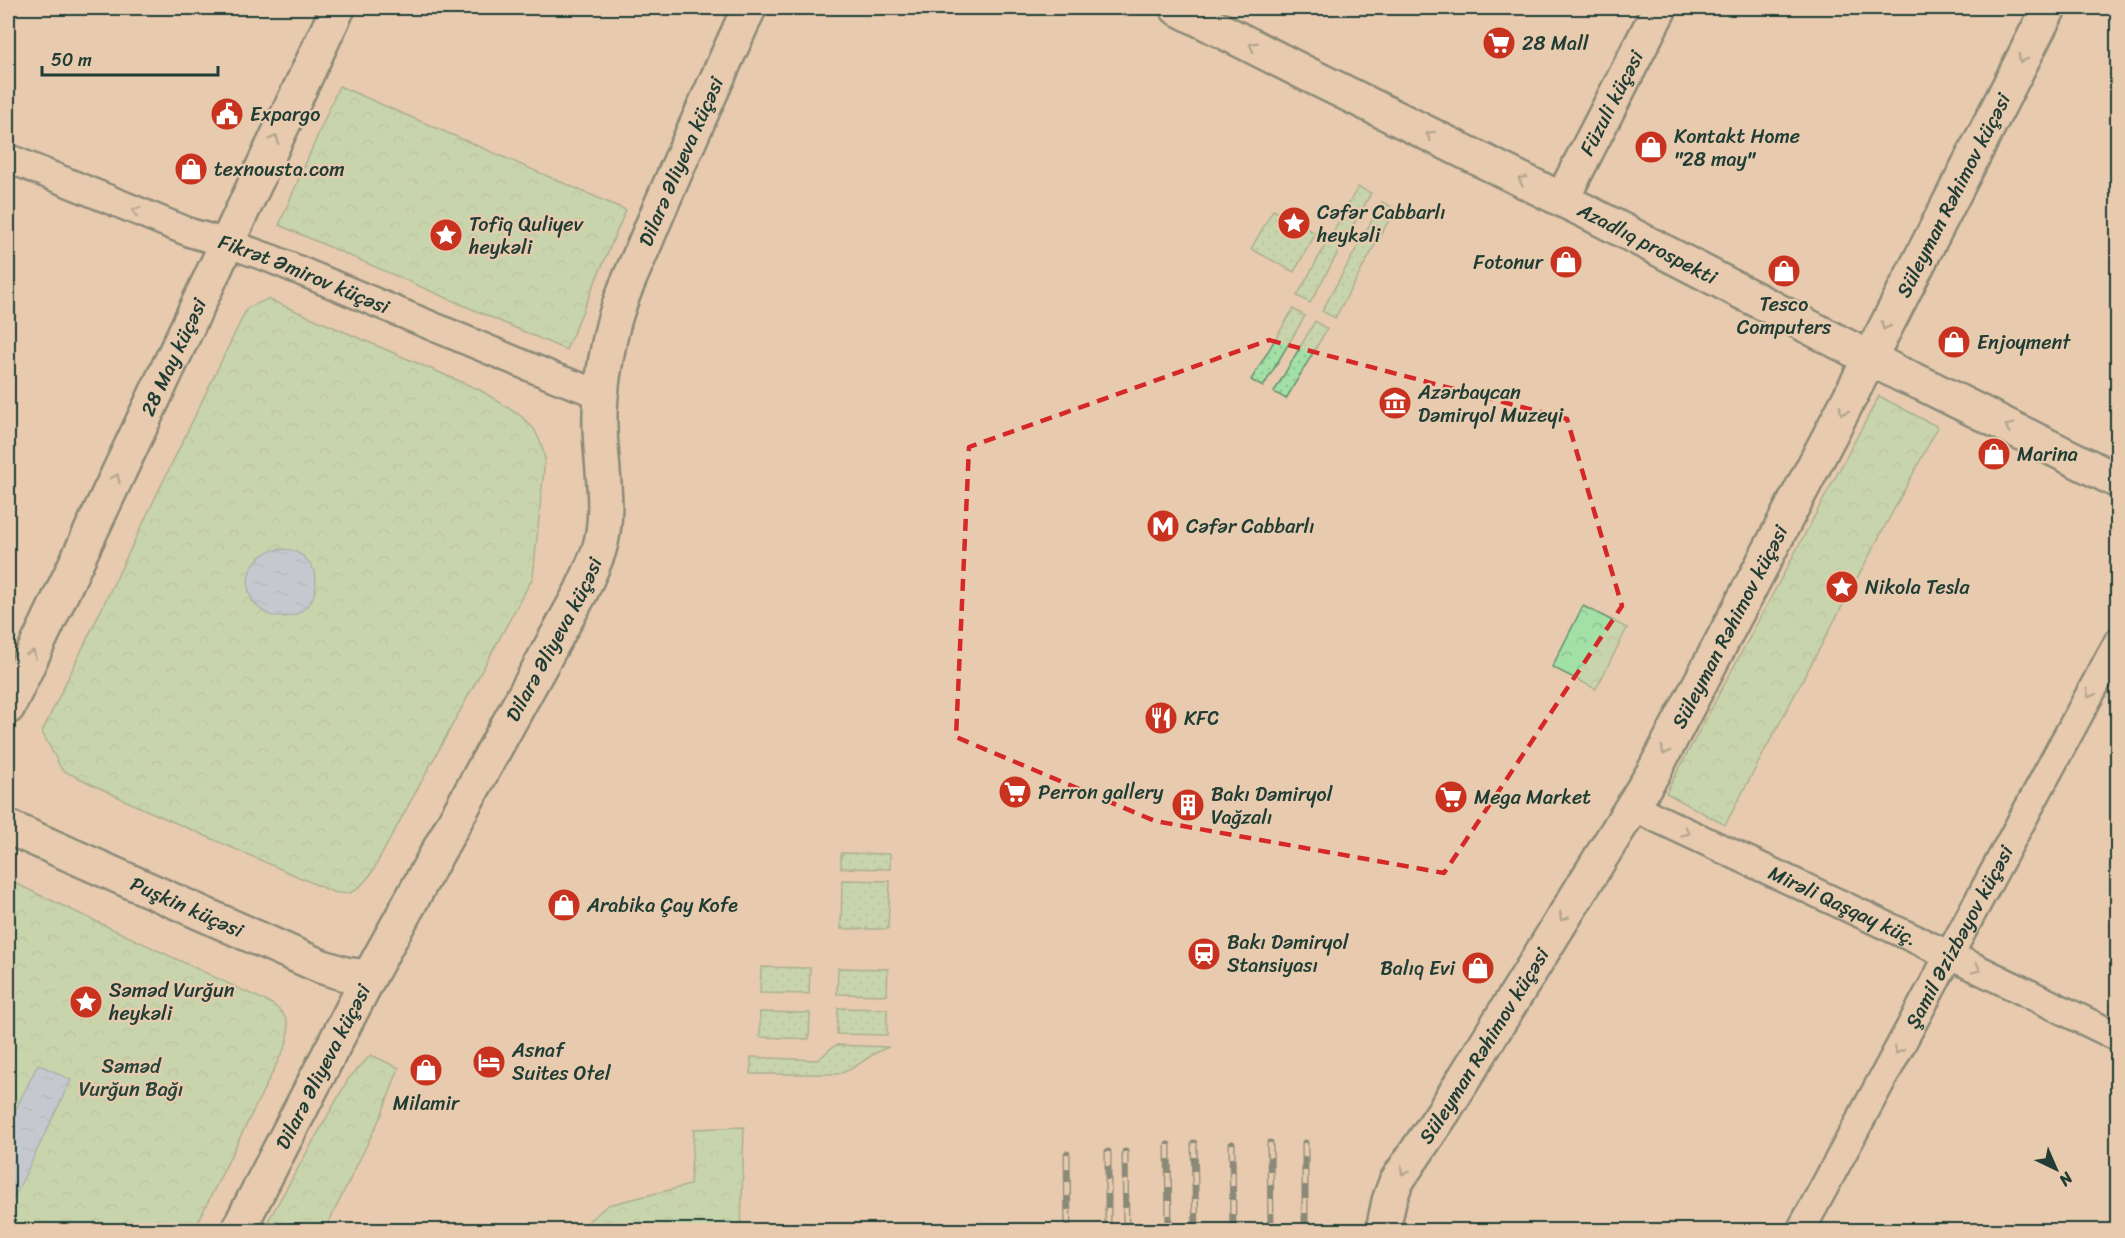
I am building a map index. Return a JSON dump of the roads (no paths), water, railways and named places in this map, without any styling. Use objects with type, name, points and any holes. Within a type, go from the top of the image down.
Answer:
[{"type":"main road","name":"28 May küçəsi","points":[[8,707],[338,8]]},
{"type":"main road","name":"Dilarə Əliyeva küçəsi","points":[[238,1230],[369,977],[592,569],[599,549],[604,515],[600,394],[611,331],[659,209],[749,8]]},
{"type":"main road","name":"Azadlıq prospekti","points":[[1177,8],[1562,199],[1869,358],[2118,481]]},
{"type":"main road","name":"Füzuli küçəsi","points":[[1562,199],[1660,8]]},
{"type":"main road","name":"Süleyman Rəhimov küçəsi","points":[[1383,1230],[1396,1182],[1444,1111],[1653,773],[2049,8]]},
{"type":"main road","name":"Puşkin küçəsi","points":[[8,827],[320,966],[345,974],[369,977]]},
{"type":"street","name":"Fikrət Əmirov küçəsi","points":[[8,158],[191,233],[272,259],[545,374],[600,394]]},
{"type":"street","name":"Şamil Əzizbəyov küçəsi","points":[[1801,1230],[2118,642]]},
{"type":"street","name":"Mirəli Qaşqay küç.","points":[[1633,807],[2118,1037]]},
{"type":"water","points":[[282,549],[295,552],[306,559],[313,570],[316,583],[313,596],[306,607],[295,614],[282,617],[269,614],[258,607],[251,596],[248,583],[251,570],[258,559],[269,552]]},
{"type":"water","points":[[38,1064],[71,1080],[8,1210],[8,1125]]},
{"type":"railway","points":[[1194,1143],[1196,1230]]},
{"type":"railway","points":[[1270,1143],[1271,1230]]},
{"type":"railway","points":[[1305,1143],[1305,1230]]},
{"type":"railway","points":[[1232,1144],[1233,1230]]},
{"type":"railway","points":[[1168,1145],[1169,1230]]},
{"type":"railway","points":[[1108,1152],[1108,1230]]},
{"type":"railway","points":[[1125,1152],[1126,1230]]},
{"type":"railway","points":[[1067,1154],[1068,1230]]},
{"type":"place","name":"28 Mall","points":[[1499,43]]},
{"type":"place","name":"Expargo","points":[[227,114]]},
{"type":"place","name":"Kontakt Home \"28 may\"","points":[[1651,147]]},
{"type":"place","name":"texnousta.com","points":[[191,169]]},
{"type":"place","name":"Cəfər Cabbarlı heykəli","points":[[1294,223]]},
{"type":"place","name":"Tofiq Quliyev heykəli","points":[[446,235]]},
{"type":"place","name":"Fotonur","points":[[1566,262]]},
{"type":"place","name":"Tesco Computers","points":[[1784,271]]},
{"type":"place","name":"Enjoyment","points":[[1954,342]]},
{"type":"place","name":"Azərbaycan Dəmiryol Muzeyi","points":[[1395,403]]},
{"type":"place","name":"Marina","points":[[1994,454]]},
{"type":"place","name":"Cəfər Cabbarlı","points":[[1163,526]]},
{"type":"place","name":"Nikola Tesla","points":[[1842,587]]},
{"type":"place","name":"KFC","points":[[1161,718]]},
{"type":"place","name":"Perron gallery","points":[[1015,792]]},
{"type":"place","name":"Mega Market","points":[[1451,797]]},
{"type":"place","name":"Bakı Dəmiryol Vağzalı","points":[[1188,805]]},
{"type":"place","name":"Arabika Çay Kofe","points":[[564,905]]},
{"type":"place","name":"Bakı Dəmiryol Stansiyası","points":[[1204,954]]},
{"type":"place","name":"Balıq Evi","points":[[1478,968]]},
{"type":"place","name":"Səməd Vurğun heykəli","points":[[86,1002]]},
{"type":"place","name":"Asnaf Suites Otel","points":[[489,1062]]},
{"type":"place","name":"Milamir","points":[[426,1070]]},
{"type":"park label","name":"Səməd Vurğun Bağı","points":[[131,1078]]}]
